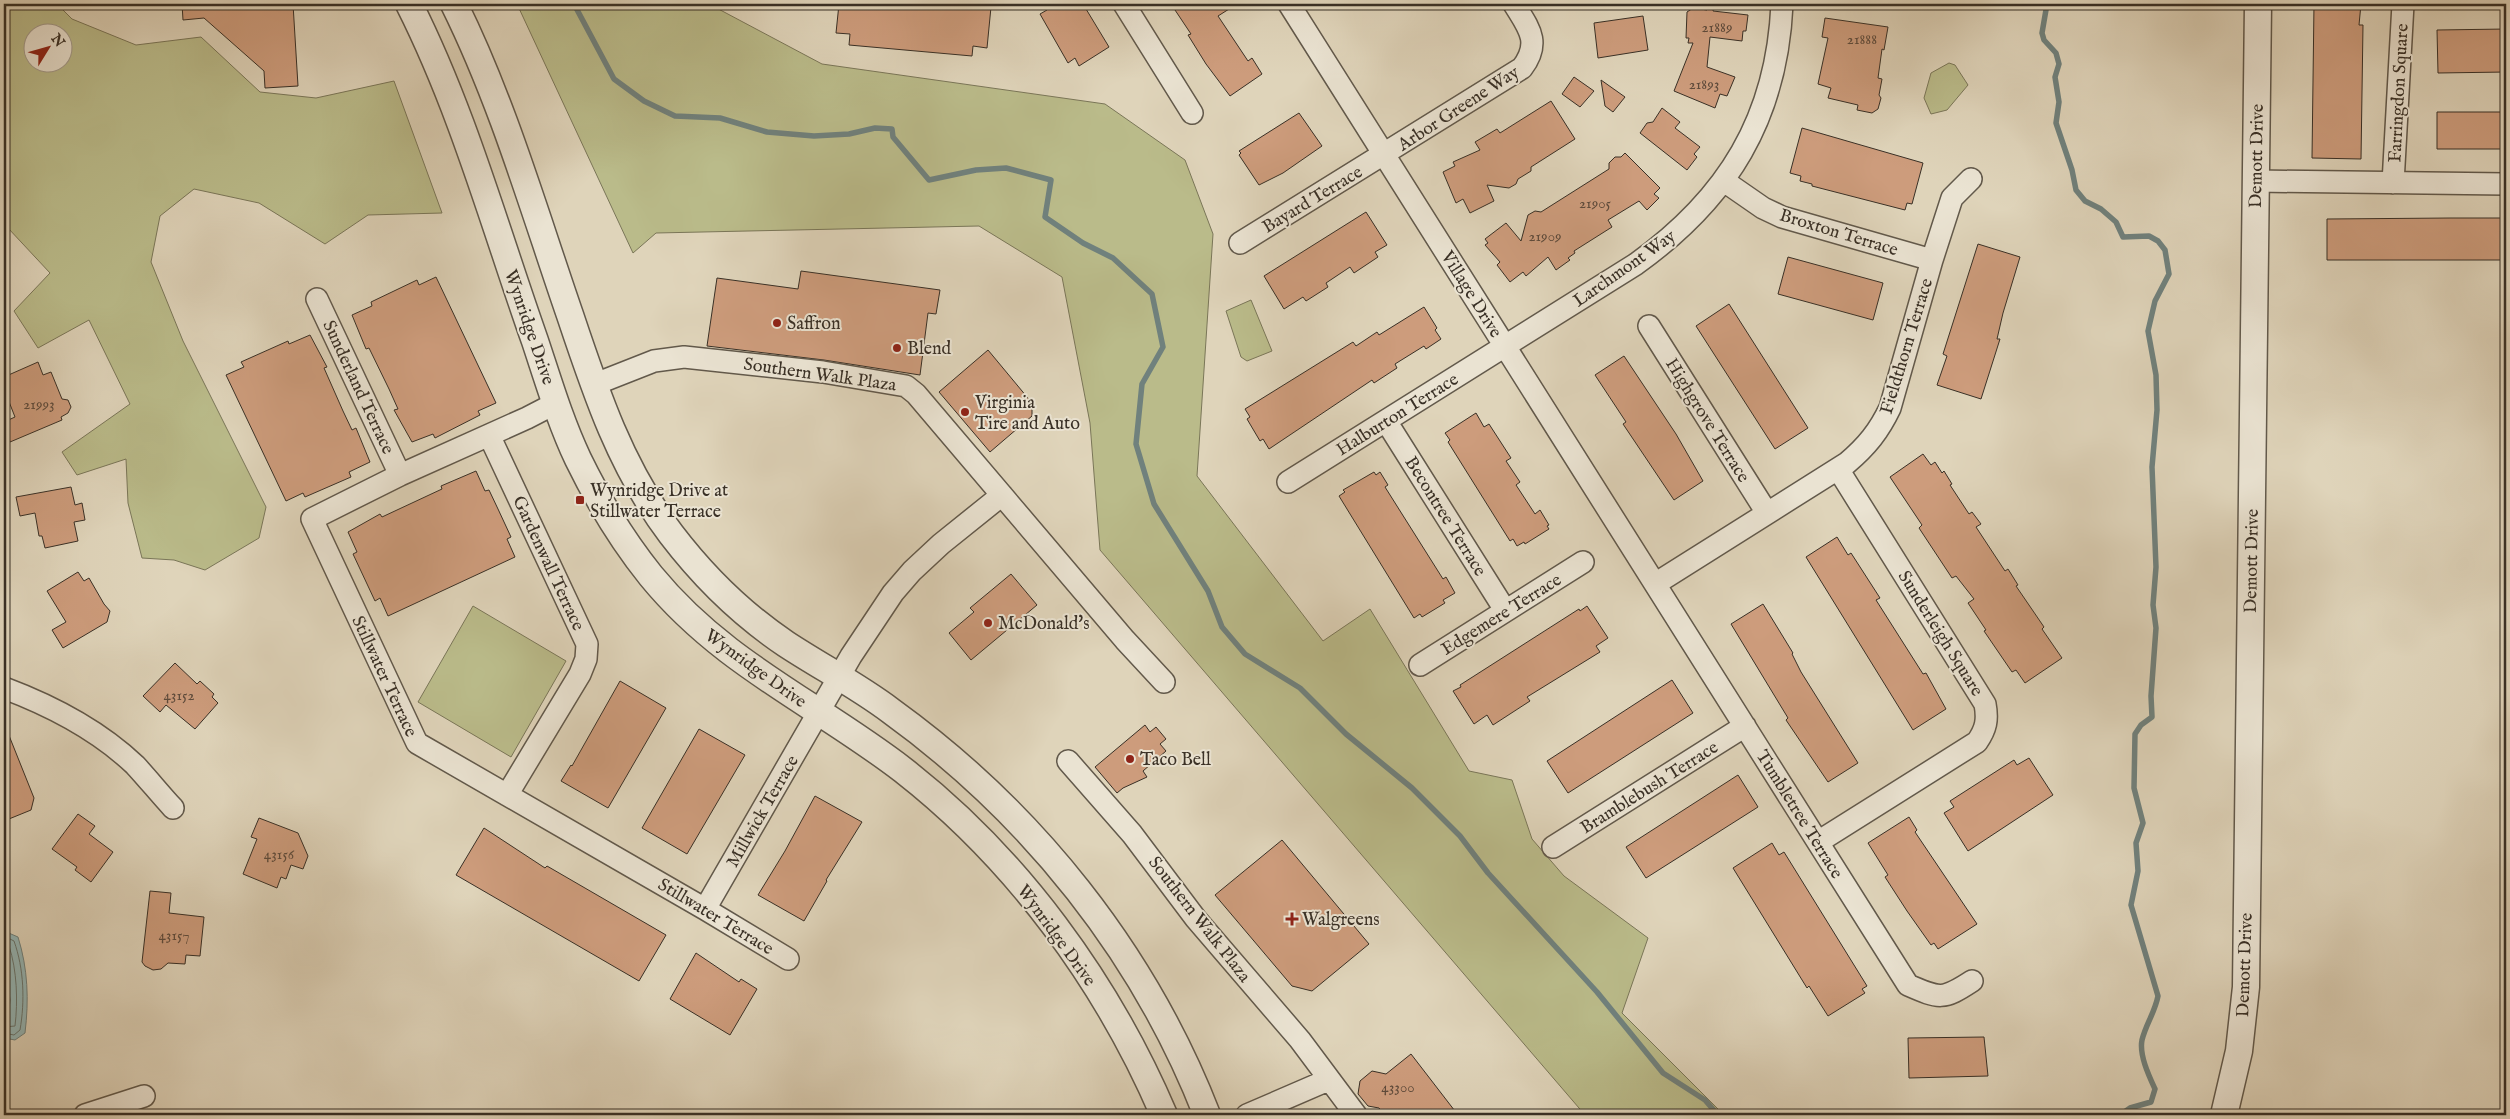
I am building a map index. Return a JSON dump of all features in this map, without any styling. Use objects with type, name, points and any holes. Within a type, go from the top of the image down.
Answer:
[{"type":"street","name":"Wynridge Drive","points":[[409,4],[430,45],[463,129],[556,403],[576,456],[599,500],[653,578],[699,626],[734,656],[903,770],[936,798],[987,847],[1061,934],[1113,1015],[1141,1066],[1164,1115]]},
{"type":"street","points":[[454,4],[488,80],[593,385],[625,460],[642,493],[672,536],[702,571],[756,621],[889,709],[948,756],[1013,816],[1056,863],[1090,905],[1152,999],[1177,1044],[1207,1115]]},
{"type":"street","points":[[1124,4],[1192,112]]},
{"type":"street","name":"Arbor Greene Way","points":[[1384,155],[1522,68],[1530,58],[1532,38],[1531,31],[1514,4]]},
{"type":"street","name":"Larchmont Way","points":[[1505,346],[1636,264],[1667,242],[1695,216],[1724,181],[1754,130],[1768,94],[1776,62],[1782,4]]},
{"type":"street","name":"Demott Drive","points":[[2224,1115],[2239,1051],[2246,987],[2258,4]]},
{"type":"street","name":"Farringdon Square","points":[[2392,183],[2403,4]]},
{"type":"street","name":"Village Drive","points":[[1296,6],[1384,155],[1655,584]]},
{"type":"street","name":"Bayard Terrace","points":[[1240,243],[1384,155]]},
{"type":"street","name":"Fieldthorn Terrace","points":[[1655,584],[1838,469],[1867,446],[1880,429],[1890,408],[1932,260],[1952,198],[1971,179]]},
{"type":"street","name":"Broxton Terrace","points":[[1724,181],[1763,208],[1782,217],[1932,260]]},
{"type":"street","name":"Farringdon Square","points":[[2256,181],[2506,184]]},
{"type":"street","name":"Sunderland Terrace","points":[[317,299],[400,475]]},
{"type":"street","name":"Highgrove Terrace","points":[[1649,326],[1767,513]]},
{"type":"street","name":"Halburton Terrace","points":[[1288,482],[1505,346]]},
{"type":"street","name":"Southern Walk Plaza","points":[[593,385],[654,361],[684,357],[778,366],[906,386],[916,394],[1125,640],[1164,682]]},
{"type":"street","name":"Stillwater Terrace","points":[[556,403],[400,475],[312,519],[417,743],[788,959]]},
{"type":"street","name":"Becontree Terrace","points":[[1386,421],[1505,610]]},
{"type":"street","name":"Gardenwall Terrace","points":[[488,435],[586,644],[586,659],[580,674],[507,795]]},
{"type":"street","name":"Sunderleigh Square","points":[[1818,842],[1977,742],[1985,731],[1988,718],[1985,704],[1838,469]]},
{"type":"street","points":[[819,713],[839,677],[893,593],[912,571],[941,544],[1002,495]]},
{"type":"street","name":"Edgemere Terrace","points":[[1420,665],[1582,562]]},
{"type":"street","name":"Tumbletree Terrace","points":[[1655,584],[1908,985],[1931,995],[1952,995],[1972,981]]},
{"type":"street","points":[[4,688],[40,701],[73,718],[106,740],[135,766],[173,808]]},
{"type":"street","name":"Millwick Terrace","points":[[704,909],[819,713]]},
{"type":"street","name":"Bramblebush Terrace","points":[[1553,847],[1745,726]]},
{"type":"street","name":"Southern Walk Plaza","points":[[1068,761],[1132,834],[1196,920],[1300,1040],[1356,1115]]},
{"type":"street","points":[[1247,1115],[1328,1080]]},
{"type":"street","points":[[84,1115],[144,1096]]},
{"type":"green space","points":[[4,4],[57,4],[72,19],[136,45],[201,37],[260,92],[316,98],[394,81],[442,213],[368,215],[325,244],[259,203],[194,189],[160,216],[151,262],[183,341],[266,507],[259,538],[205,570],[174,560],[142,558],[128,503],[126,459],[77,475],[62,452],[130,404],[89,320],[38,348],[14,311],[50,273],[4,226]]},
{"type":"green space","points":[[517,4],[709,4],[822,64],[1105,104],[1185,160],[1213,234],[1197,476],[1323,641],[1370,609],[1469,771],[1512,780],[1532,839],[1564,876],[1648,938],[1622,1013],[1724,1115],[1585,1115],[1100,550],[1090,423],[1062,277],[979,226],[656,233],[633,253]]},
{"type":"green space","points":[[1949,63],[1955,65],[1968,85],[1947,110],[1931,114],[1924,98],[1931,73]]},
{"type":"green space","points":[[1251,300],[1272,351],[1247,361],[1241,357],[1226,311]]},
{"type":"green space","points":[[473,606],[566,661],[511,757],[418,702]]},
{"type":"water","points":[[4,931],[18,937],[26,973],[27,1009],[25,1033],[15,1040],[4,1038]]},
{"type":"building","points":[[182,4],[293,4],[298,86],[265,88],[264,71],[204,18],[183,20]]},
{"type":"building","points":[[839,4],[940,4],[991,7],[987,48],[973,46],[972,56],[849,45],[850,34],[836,33]]},
{"type":"building","points":[[1043,4],[1083,4],[1109,47],[1079,66],[1075,58],[1068,63],[1040,14],[1047,10]]},
{"type":"building","points":[[1171,4],[1237,4],[1218,16],[1248,61],[1252,58],[1262,74],[1230,96],[1206,64],[1188,35],[1191,34]]},
{"type":"building","points":[[1709,4],[1714,5],[1713,11],[1748,15],[1746,31],[1743,31],[1742,41],[1710,37],[1707,67],[1735,77],[1727,96],[1720,94],[1715,108],[1674,91],[1693,43],[1688,43],[1689,38],[1686,38],[1687,12],[1693,8],[1707,10]]},
{"type":"building","points":[[2314,4],[2361,4],[2359,25],[2363,25],[2361,159],[2312,158]]},
{"type":"building","points":[[1643,16],[1648,50],[1598,58],[1594,23]]},
{"type":"building","points":[[1825,18],[1888,27],[1884,50],[1882,49],[1878,78],[1882,79],[1879,95],[1881,98],[1878,109],[1872,113],[1857,110],[1858,105],[1828,98],[1831,88],[1818,84],[1828,38],[1822,37]]},
{"type":"building","points":[[2506,29],[2506,72],[2438,73],[2437,30]]},
{"type":"building","points":[[1574,77],[1594,91],[1580,107],[1562,94]]},
{"type":"building","points":[[1601,80],[1625,97],[1613,112],[1605,106]]},
{"type":"building","points":[[1551,101],[1575,139],[1531,167],[1531,171],[1518,179],[1516,184],[1509,188],[1487,185],[1494,201],[1470,213],[1463,199],[1456,203],[1443,172],[1455,166],[1453,162],[1480,150],[1475,142],[1497,129],[1500,133]]},
{"type":"building","points":[[1662,108],[1680,122],[1675,128],[1700,147],[1694,154],[1697,157],[1687,170],[1640,133],[1647,123],[1653,122]]},
{"type":"building","points":[[2437,112],[2506,112],[2506,149],[2437,149]]},
{"type":"building","points":[[1299,113],[1322,146],[1283,173],[1259,185],[1239,155],[1241,153],[1239,151]]},
{"type":"building","points":[[1802,128],[1923,163],[1912,204],[1907,203],[1905,210],[1812,186],[1812,184],[1800,181],[1801,176],[1790,173]]},
{"type":"building","points":[[1625,153],[1660,188],[1654,194],[1659,198],[1647,210],[1639,201],[1608,220],[1612,227],[1574,251],[1575,253],[1568,258],[1570,260],[1556,270],[1548,257],[1526,276],[1523,272],[1510,282],[1497,265],[1500,262],[1485,245],[1488,243],[1485,239],[1506,223],[1521,241],[1528,215],[1535,211],[1541,212],[1609,169],[1609,163],[1615,157],[1621,157]]},
{"type":"building","points":[[1366,212],[1387,245],[1375,252],[1378,257],[1354,273],[1350,267],[1326,283],[1328,287],[1306,301],[1303,297],[1284,309],[1264,276]]},
{"type":"building","points":[[2506,218],[2506,260],[2327,260],[2327,219]]},
{"type":"building","points":[[1978,244],[2020,257],[2003,313],[1997,339],[2000,339],[1981,399],[1937,385],[1947,356],[1943,354]]},
{"type":"building","points":[[1788,257],[1883,283],[1873,320],[1778,294]]},
{"type":"building","points":[[801,271],[940,290],[936,314],[928,313],[920,375],[824,360],[707,346],[717,278],[798,289]]},
{"type":"building","points":[[436,277],[496,403],[478,411],[480,415],[435,438],[433,434],[412,442],[394,410],[398,409],[369,348],[366,349],[352,315],[372,306],[371,302],[417,280],[419,285]]},
{"type":"building","points":[[1729,304],[1808,428],[1775,449],[1696,326]]},
{"type":"building","points":[[1424,307],[1437,328],[1435,330],[1441,339],[1426,349],[1424,346],[1395,364],[1397,368],[1374,383],[1372,380],[1269,449],[1263,439],[1260,441],[1247,419],[1250,417],[1245,409],[1353,342],[1356,346],[1377,332],[1379,335]]},
{"type":"building","points":[[310,335],[327,367],[324,368],[343,411],[352,430],[356,428],[370,462],[349,472],[351,477],[305,497],[303,493],[286,501],[226,375],[244,367],[241,362],[288,341],[289,344]]},
{"type":"building","points":[[988,350],[1032,403],[1032,416],[990,452],[939,392]]},
{"type":"building","points":[[1624,356],[1676,434],[1703,481],[1674,500],[1623,424],[1626,422],[1595,375]]},
{"type":"building","points":[[38,362],[43,375],[51,372],[62,399],[68,400],[71,407],[68,413],[61,417],[62,420],[10,442],[4,422],[15,417],[4,389],[4,377]]},
{"type":"building","points":[[1476,413],[1484,427],[1489,424],[1511,458],[1506,461],[1520,482],[1516,485],[1535,514],[1540,510],[1549,525],[1547,526],[1549,529],[1525,544],[1524,542],[1517,546],[1513,539],[1510,541],[1448,442],[1450,440],[1445,433]]},
{"type":"building","points":[[1923,454],[1931,465],[1935,462],[1942,473],[1944,471],[1952,484],[1950,485],[1969,514],[1972,512],[1981,524],[1976,527],[2005,571],[2008,569],[2018,585],[2016,586],[2044,627],[2042,629],[2062,658],[2025,683],[2016,670],[2012,672],[1984,631],[1986,630],[1968,603],[1974,599],[1956,576],[1952,578],[1919,528],[1922,525],[1890,477]]},
{"type":"building","points":[[476,471],[485,491],[489,490],[511,537],[507,539],[515,557],[388,616],[380,598],[375,601],[353,554],[357,552],[348,532],[380,514],[382,517],[442,489],[441,486]]},
{"type":"building","points":[[1374,472],[1376,475],[1380,472],[1388,485],[1385,487],[1443,579],[1446,577],[1455,593],[1443,600],[1445,603],[1422,617],[1420,614],[1414,618],[1339,496],[1345,492],[1343,490]]},
{"type":"building","points":[[71,487],[75,505],[82,503],[85,520],[74,522],[78,541],[45,548],[42,536],[39,536],[35,513],[20,516],[16,497]]},
{"type":"building","points":[[1837,537],[1848,555],[1851,553],[1880,598],[1876,600],[1923,674],[1926,673],[1946,709],[1913,730],[1806,557]]},
{"type":"building","points":[[78,572],[84,581],[89,578],[110,611],[107,622],[63,648],[52,630],[66,622],[47,591]]},
{"type":"building","name":"McDonald's","points":[[1011,574],[1037,605],[971,660],[949,633],[974,612],[970,608]]},
{"type":"building","points":[[1763,604],[1793,653],[1801,672],[1858,763],[1828,782],[1786,720],[1788,718],[1731,624]]},
{"type":"building","points":[[1587,606],[1608,638],[1596,646],[1600,652],[1527,697],[1530,701],[1493,725],[1487,715],[1474,724],[1453,691],[1579,609],[1580,611]]},
{"type":"building","points":[[175,663],[197,684],[200,681],[214,694],[212,697],[218,703],[195,729],[166,705],[160,712],[143,696]]},
{"type":"building","points":[[1672,680],[1693,713],[1568,793],[1547,761]]},
{"type":"building","points":[[620,681],[666,708],[608,808],[561,781],[572,766]]},
{"type":"building","points":[[4,723],[34,798],[31,810],[4,821]]},
{"type":"building","name":"Taco Bell","points":[[1145,725],[1150,732],[1156,727],[1166,739],[1160,744],[1166,751],[1143,771],[1147,777],[1123,788],[1117,793],[1095,767]]},
{"type":"building","points":[[699,729],[745,755],[687,854],[642,828]]},
{"type":"building","points":[[2029,758],[2053,795],[1968,851],[1944,813],[1954,807],[1950,801],[2014,760],[2017,765]]},
{"type":"building","points":[[1738,775],[1758,807],[1646,878],[1626,847]]},
{"type":"building","points":[[815,796],[862,822],[826,880],[804,921],[758,895]]},
{"type":"building","points":[[78,814],[95,826],[89,834],[113,852],[91,882],[75,870],[77,867],[52,849]]},
{"type":"building","points":[[1909,817],[1917,830],[1915,832],[1977,924],[1938,949],[1934,943],[1931,945],[1907,911],[1885,877],[1888,875],[1868,843]]},
{"type":"building","points":[[259,818],[298,833],[308,856],[303,869],[291,865],[286,879],[281,877],[277,888],[243,874],[257,839],[251,837]]},
{"type":"building","points":[[484,828],[545,868],[547,866],[666,935],[639,981],[456,875]]},
{"type":"building","name":"Walgreens","points":[[1282,840],[1369,944],[1312,991],[1292,986],[1215,895]]},
{"type":"building","points":[[1772,843],[1779,855],[1784,852],[1867,986],[1862,989],[1865,993],[1828,1016],[1809,986],[1807,988],[1733,868]]},
{"type":"building","points":[[150,891],[171,893],[169,913],[204,917],[200,956],[186,955],[185,964],[168,963],[161,969],[153,970],[145,966],[142,962]]},
{"type":"building","points":[[696,953],[739,982],[741,979],[757,989],[730,1035],[670,999]]},
{"type":"building","points":[[1984,1037],[1988,1076],[1909,1078],[1908,1038]]},
{"type":"building","points":[[1411,1054],[1458,1115],[1385,1115],[1379,1108],[1368,1106],[1358,1094],[1360,1081],[1372,1071],[1386,1074]]},
{"type":"waterway","points":[[574,4],[614,79],[644,101],[675,116],[720,118],[767,132],[814,136],[849,134],[875,128],[892,129],[893,137],[929,180],[976,170],[1006,168],[1051,180],[1045,217],[1083,243],[1113,258],[1152,294],[1163,347],[1142,384],[1136,444],[1154,504],[1208,591],[1222,627],[1245,654],[1300,688],[1346,734],[1412,788],[1460,836],[1488,873],[1597,992],[1663,1073],[1705,1100],[1718,1115]]},
{"type":"waterway","points":[[2047,4],[2042,33],[2044,40],[2056,53],[2059,64],[2055,77],[2059,102],[2056,123],[2072,170],[2076,190],[2085,201],[2101,209],[2116,222],[2123,237],[2149,236],[2158,241],[2165,250],[2169,274],[2155,301],[2148,331],[2156,375],[2157,410],[2152,467],[2156,567],[2153,605],[2156,628],[2151,696],[2152,717],[2141,725],[2135,734],[2134,788],[2143,823],[2136,843],[2138,871],[2131,905],[2158,996],[2141,1046],[2145,1065],[2155,1089],[2151,1102],[2130,1108],[2120,1115]]},
{"type":"place","name":"Saffron","points":[[777,323]]},
{"type":"place","name":"Blend","points":[[897,348]]},
{"type":"place","name":"Virginia Tire and Auto","points":[[965,412]]},
{"type":"place","name":"Wynridge Drive at Stillwater Terrace","points":[[580,500]]},
{"type":"place","name":"McDonald's","points":[[988,623]]},
{"type":"place","name":"Taco Bell","points":[[1130,759]]},
{"type":"place","name":"Walgreens","points":[[1292,919]]}]
